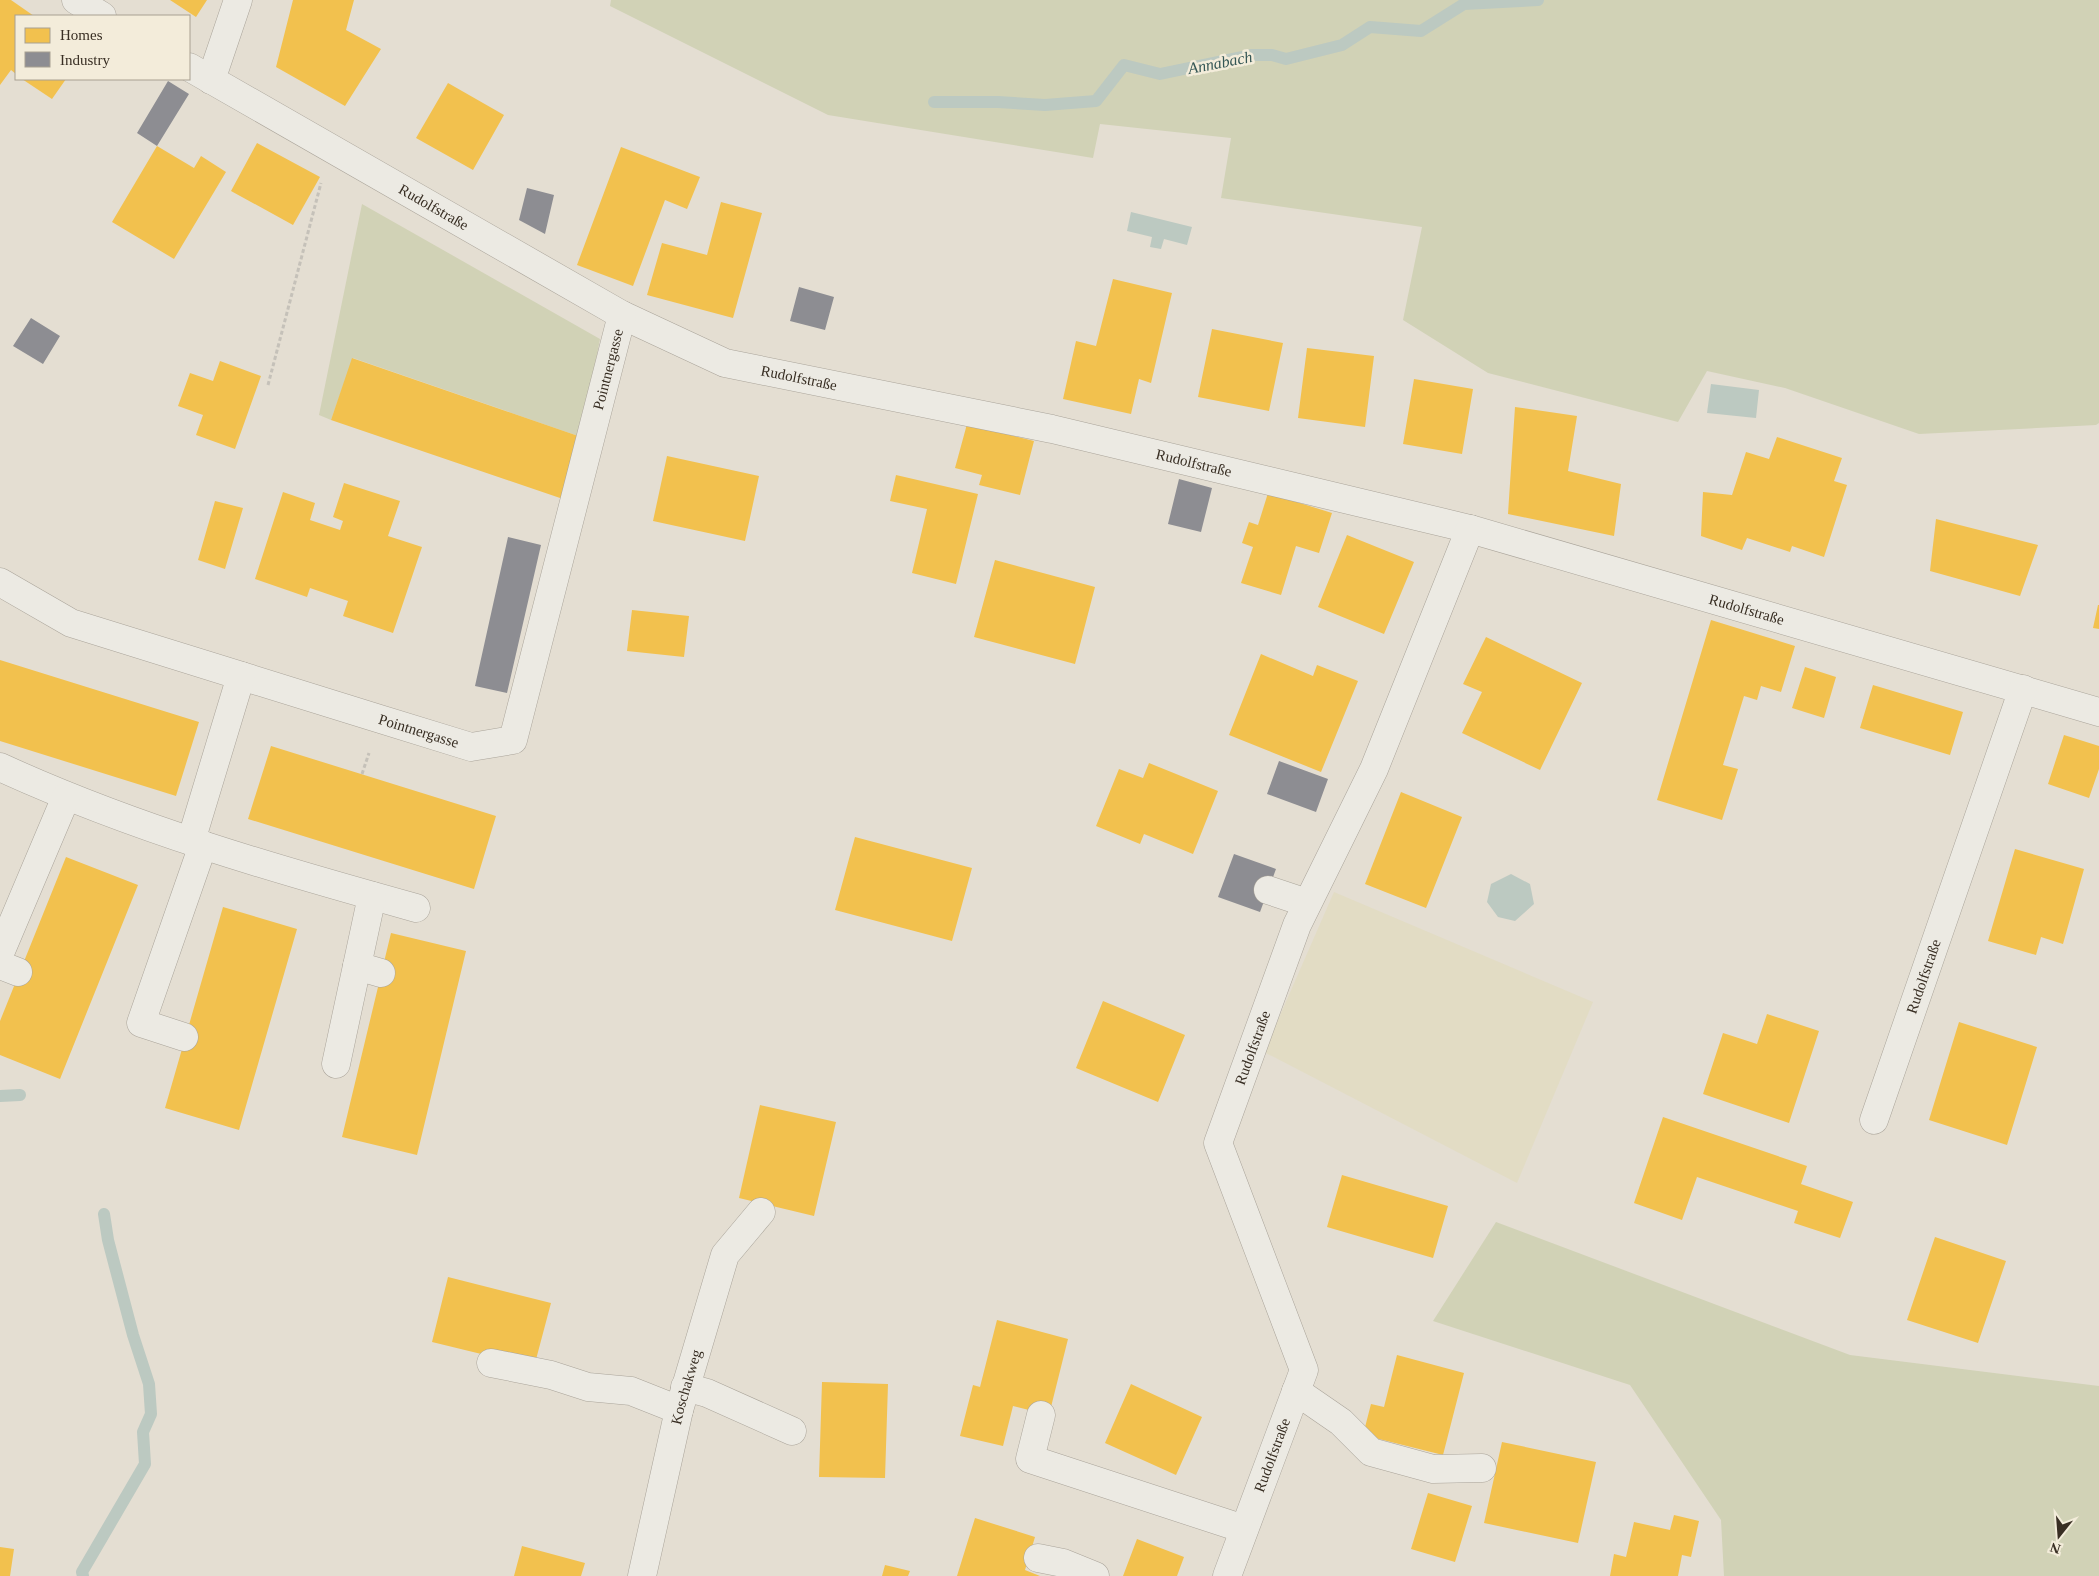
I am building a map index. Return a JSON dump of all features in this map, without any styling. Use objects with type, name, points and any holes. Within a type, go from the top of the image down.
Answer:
[{"type":"street","points":[[76,0],[100,15]]},
{"type":"street","points":[[200,74],[238,0]]},
{"type":"street","name":"Rudolfstraße","points":[[200,74],[622,315],[725,362],[1052,429],[1470,529],[2099,712]]},
{"type":"street","name":"Pointnergasse","points":[[0,582],[71,623],[471,747],[513,740],[622,315]]},
{"type":"street","name":"Rudolfstraße","points":[[1227,1576],[1304,1370],[1218,1143],[1294,934],[1307,903],[1374,769],[1470,529]]},
{"type":"street","points":[[184,1037],[141,1023],[197,843],[241,676]]},
{"type":"street","name":"Rudolfstraße","points":[[1874,1120],[2023,689]]},
{"type":"street","points":[[0,767],[66,797],[238,857],[416,908]]},
{"type":"street","points":[[0,953],[39,890],[66,797]]},
{"type":"street","points":[[1268,890],[1307,903]]},
{"type":"street","points":[[336,1064],[369,969],[372,896]]},
{"type":"street","name":"Koschakweg","points":[[642,1576],[682,1398],[725,1255],[760,1212]]},
{"type":"street","points":[[491,1363],[588,1386],[682,1398],[707,1392],[792,1431]]},
{"type":"street","points":[[1296,1391],[1341,1422],[1371,1452],[1433,1468],[1482,1468]]},
{"type":"street","points":[[1041,1415],[1030,1460],[1244,1529]]},
{"type":"street","points":[[1038,1558],[1063,1563],[1095,1576]]},
{"type":"path","points":[[268,385],[321,182]]},
{"type":"shaded area","points":[[1131,212],[1192,227],[1187,245],[1164,239],[1161,249],[1150,247],[1152,237],[1127,231]]},
{"type":"shaded area","points":[[1711,384],[1759,390],[1756,418],[1707,413]]},
{"type":"shaded area","points":[[1511,874],[1530,884],[1534,904],[1515,921],[1498,917],[1487,902],[1491,884]]},
{"type":"shaded area","points":[[1334,892],[1593,1002],[1517,1183],[1264,1052]]},
{"type":"green space","points":[[611,0],[2099,0],[2099,423],[2096,425],[1919,434],[1785,388],[1707,371],[1678,422],[1488,373],[1403,320],[1422,227],[1221,198],[1231,138],[1100,124],[1093,158],[828,115],[610,6]]},
{"type":"green space","points":[[362,204],[600,339],[585,418],[584,438],[353,358],[331,420],[319,415]]},
{"type":"green space","points":[[1496,1222],[1850,1355],[2099,1386],[2099,1576],[1724,1576],[1721,1520],[1630,1385],[1433,1321]]},
{"type":"building: Homes","points":[[0,0],[11,0],[33,15],[15,15],[15,73],[11,70],[0,85]]},
{"type":"building: Homes","points":[[170,0],[207,0],[196,17]]},
{"type":"building: Homes","points":[[293,0],[354,0],[346,30],[381,49],[345,106],[276,67]]},
{"type":"building: Homes","points":[[24,80],[65,80],[52,99]]},
{"type":"building: Homes","points":[[448,83],[504,115],[473,170],[416,138]]},
{"type":"building: Homes","points":[[257,143],[320,177],[293,225],[231,191]]},
{"type":"building: Homes","points":[[157,146],[194,168],[201,156],[226,172],[174,259],[112,222]]},
{"type":"building: Homes","points":[[621,147],[700,177],[687,209],[665,200],[633,286],[577,265]]},
{"type":"building: Homes","points":[[721,202],[762,213],[733,318],[647,295],[662,243],[707,255]]},
{"type":"building: Homes","points":[[1113,279],[1172,293],[1151,383],[1139,379],[1131,414],[1063,399],[1076,341],[1096,346]]},
{"type":"building: Homes","points":[[1212,329],[1283,343],[1269,411],[1198,397]]},
{"type":"building: Homes","points":[[1307,348],[1374,356],[1365,427],[1298,418]]},
{"type":"building: Homes","points":[[352,358],[584,438],[563,499],[331,420]]},
{"type":"building: Homes","points":[[220,361],[261,376],[235,449],[196,435],[203,415],[178,406],[190,373],[213,381]]},
{"type":"building: Homes","points":[[1414,379],[1473,389],[1462,454],[1403,444]]},
{"type":"building: Homes","points":[[1515,407],[1577,416],[1568,471],[1621,484],[1614,536],[1508,514]]},
{"type":"building: Homes","points":[[967,424],[1034,441],[1020,495],[979,485],[982,475],[955,468]]},
{"type":"building: Homes","points":[[1777,437],[1842,458],[1834,481],[1847,485],[1824,557],[1792,546],[1790,552],[1747,538],[1742,550],[1701,536],[1703,492],[1732,495],[1746,452],[1769,459]]},
{"type":"building: Homes","points":[[667,456],[759,476],[745,541],[653,521]]},
{"type":"building: Homes","points":[[896,475],[978,494],[956,584],[912,573],[927,509],[890,501]]},
{"type":"building: Homes","points":[[344,483],[400,501],[388,536],[422,547],[393,633],[343,616],[348,601],[310,588],[307,597],[255,579],[283,492],[315,503],[310,520],[340,530],[343,521],[333,517]]},
{"type":"building: Homes","points":[[1268,493],[1332,513],[1319,553],[1296,546],[1281,595],[1241,583],[1253,547],[1242,543],[1249,522],[1258,525]]},
{"type":"building: Homes","points":[[215,501],[243,508],[225,569],[198,560]]},
{"type":"building: Homes","points":[[1936,519],[2038,545],[2020,596],[1930,571]]},
{"type":"building: Homes","points":[[1347,535],[1414,562],[1384,634],[1318,607]]},
{"type":"building: Homes","points":[[995,560],[1095,587],[1075,664],[974,637]]},
{"type":"building: Homes","points":[[2099,605],[2099,629],[2093,628]]},
{"type":"building: Homes","points":[[632,610],[689,616],[684,657],[627,651]]},
{"type":"building: Homes","points":[[1711,620],[1795,646],[1781,692],[1761,686],[1757,700],[1744,696],[1723,765],[1738,769],[1722,820],[1657,800]]},
{"type":"building: Homes","points":[[1486,637],[1582,683],[1540,770],[1462,733],[1482,692],[1463,684]]},
{"type":"building: Homes","points":[[1261,654],[1313,676],[1317,665],[1358,681],[1321,772],[1229,735]]},
{"type":"building: Homes","points":[[0,660],[199,722],[176,796],[0,741]]},
{"type":"building: Homes","points":[[1805,667],[1836,677],[1824,718],[1792,708]]},
{"type":"building: Homes","points":[[1873,685],[1963,712],[1950,755],[1860,728]]},
{"type":"building: Homes","points":[[2064,735],[2099,746],[2099,769],[2089,798],[2048,784]]},
{"type":"building: Homes","points":[[271,746],[496,816],[474,889],[248,819]]},
{"type":"building: Homes","points":[[1149,763],[1218,791],[1193,854],[1144,834],[1140,844],[1096,826],[1119,769],[1143,778]]},
{"type":"building: Homes","points":[[1401,792],[1462,817],[1426,908],[1365,884]]},
{"type":"building: Homes","points":[[855,837],[972,868],[952,941],[835,910]]},
{"type":"building: Homes","points":[[2015,849],[2084,869],[2063,944],[2041,937],[2036,955],[1988,941]]},
{"type":"building: Homes","points":[[66,857],[138,885],[60,1079],[0,1055],[0,1021]]},
{"type":"building: Homes","points":[[223,907],[297,929],[239,1130],[165,1108]]},
{"type":"building: Homes","points":[[391,933],[466,951],[417,1155],[342,1137]]},
{"type":"building: Homes","points":[[1103,1001],[1185,1035],[1158,1102],[1076,1068]]},
{"type":"building: Homes","points":[[1767,1014],[1819,1031],[1789,1123],[1703,1094],[1723,1033],[1757,1044]]},
{"type":"building: Homes","points":[[1959,1022],[2037,1047],[2007,1145],[1929,1120]]},
{"type":"building: Homes","points":[[760,1105],[836,1122],[814,1216],[739,1198]]},
{"type":"building: Homes","points":[[1663,1117],[1807,1166],[1801,1184],[1853,1202],[1840,1238],[1794,1223],[1798,1211],[1697,1177],[1682,1220],[1634,1203]]},
{"type":"building: Homes","points":[[1342,1175],[1448,1206],[1433,1258],[1327,1227]]},
{"type":"building: Homes","points":[[1935,1237],[2006,1261],[1978,1343],[1907,1320]]},
{"type":"building: Homes","points":[[448,1277],[551,1303],[534,1367],[432,1342]]},
{"type":"building: Homes","points":[[997,1320],[1068,1339],[1049,1415],[1013,1406],[1003,1446],[960,1436],[973,1385],[980,1387]]},
{"type":"building: Homes","points":[[1397,1355],[1464,1373],[1443,1455],[1363,1435],[1371,1404],[1384,1407]]},
{"type":"building: Homes","points":[[822,1382],[888,1384],[885,1478],[819,1477]]},
{"type":"building: Homes","points":[[1131,1384],[1202,1417],[1176,1475],[1105,1443]]},
{"type":"building: Homes","points":[[1502,1442],[1596,1462],[1578,1543],[1484,1523]]},
{"type":"building: Homes","points":[[1428,1493],[1472,1506],[1455,1562],[1411,1549]]},
{"type":"building: Homes","points":[[1674,1515],[1699,1521],[1691,1557],[1682,1555],[1678,1576],[1610,1576],[1614,1554],[1626,1557],[1634,1522],[1670,1530]]},
{"type":"building: Homes","points":[[975,1518],[1035,1537],[1025,1570],[1040,1576],[957,1576]]},
{"type":"building: Homes","points":[[1137,1539],[1184,1557],[1177,1576],[1123,1576]]},
{"type":"building: Homes","points":[[522,1546],[585,1563],[581,1576],[514,1576]]},
{"type":"building: Homes","points":[[0,1547],[14,1549],[10,1576],[0,1576]]},
{"type":"building: Homes","points":[[885,1565],[910,1571],[908,1576],[882,1576]]},
{"type":"building: Industry","points":[[168,81],[189,94],[157,146],[137,133]]},
{"type":"building: Industry","points":[[527,188],[554,195],[545,234],[519,220]]},
{"type":"building: Industry","points":[[799,287],[834,297],[825,330],[790,321]]},
{"type":"building: Industry","points":[[31,318],[60,336],[43,364],[13,346]]},
{"type":"building: Industry","points":[[1179,479],[1212,488],[1201,532],[1168,524]]},
{"type":"building: Industry","points":[[508,537],[541,545],[507,693],[475,686]]},
{"type":"building: Industry","points":[[1279,761],[1328,779],[1316,812],[1267,794]]},
{"type":"building: Industry","points":[[1234,854],[1276,869],[1260,912],[1218,897]]},
{"type":"waterway","name":"Annabach","points":[[934,102],[998,102],[1045,105],[1096,101],[1124,65],[1160,74],[1251,55],[1272,55],[1286,59],[1342,45],[1370,27],[1421,31],[1464,4],[1538,0]]},
{"type":"waterway","points":[[0,1096],[20,1095]]},
{"type":"waterway","points":[[83,1576],[82,1572],[145,1464],[143,1432],[151,1414],[149,1384],[133,1335],[108,1240],[104,1214]]}]
